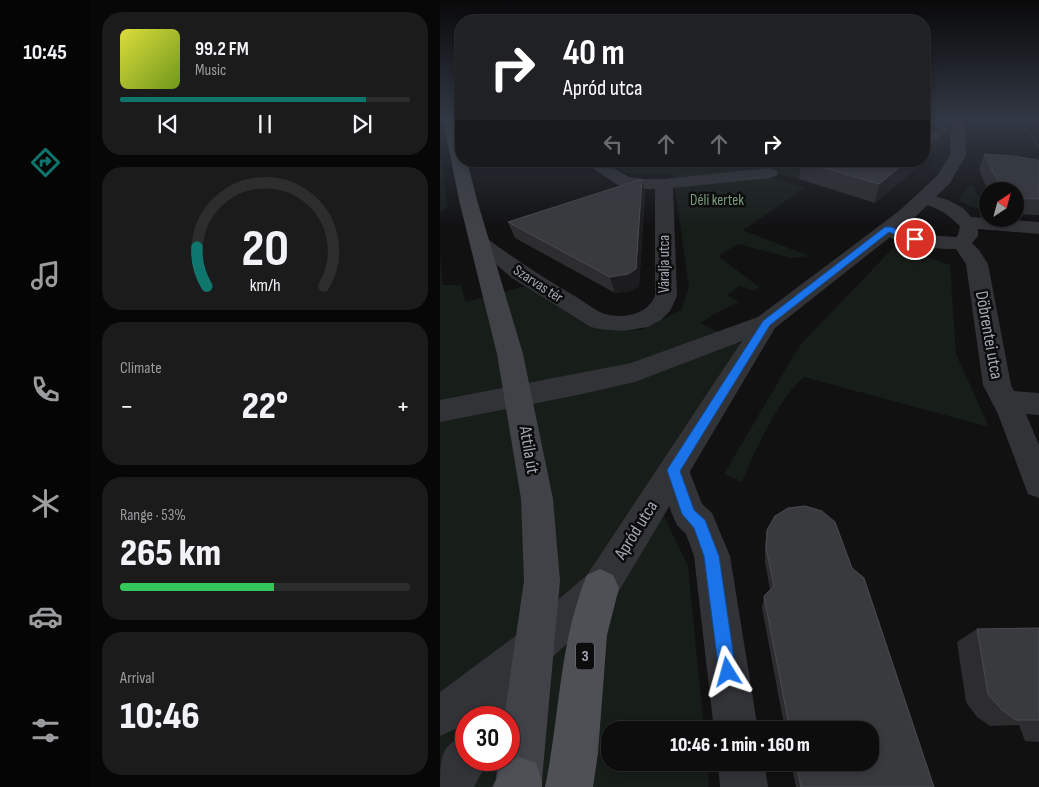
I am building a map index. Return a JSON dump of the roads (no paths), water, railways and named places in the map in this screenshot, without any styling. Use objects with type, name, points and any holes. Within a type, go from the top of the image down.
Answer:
[{"type":"main road","name":"Attila út","points":[[461,167],[468,200],[481,242],[518,396],[537,499],[542,581],[536,645],[518,785]]},
{"type":"main road","name":"3","points":[[569,787],[575,753],[587,635],[600,588]]},
{"type":"street","name":"3","points":[[924,198],[944,179],[958,156]]},
{"type":"street","points":[[600,167],[624,181],[641,184],[664,184],[770,173]]},
{"type":"street","name":"Váralja utca","points":[[599,321],[622,323],[640,321],[653,315],[662,306],[666,296],[664,184]]},
{"type":"street","name":"Apród utca","points":[[518,396],[635,372],[766,323],[906,215],[924,198]]},
{"type":"street","points":[[924,198],[956,212],[964,232]]},
{"type":"street","points":[[888,229],[915,239],[942,243],[964,232],[1039,228]]},
{"type":"street","name":"Döbrentei utca","points":[[964,232],[977,264],[995,376],[1039,484]]},
{"type":"street","name":"Szarvas tér","points":[[481,242],[520,273],[599,321]]},
{"type":"street","name":"Apród utca","points":[[536,645],[600,588],[766,323]]},
{"type":"street","name":"3","points":[[440,411],[518,396]]},
{"type":"street","points":[[1004,401],[1039,404]]},
{"type":"street","points":[[674,470],[689,514],[700,524],[712,556],[735,721]]},
{"type":"street","points":[[440,714],[460,705],[536,645]]},
{"type":"street","points":[[498,706],[536,645]]},
{"type":"street","points":[[443,787],[457,771]]},
{"type":"street","points":[[741,771],[744,787]]},
{"type":"park label","name":"Déli kertek","points":[[717,200]]}]
